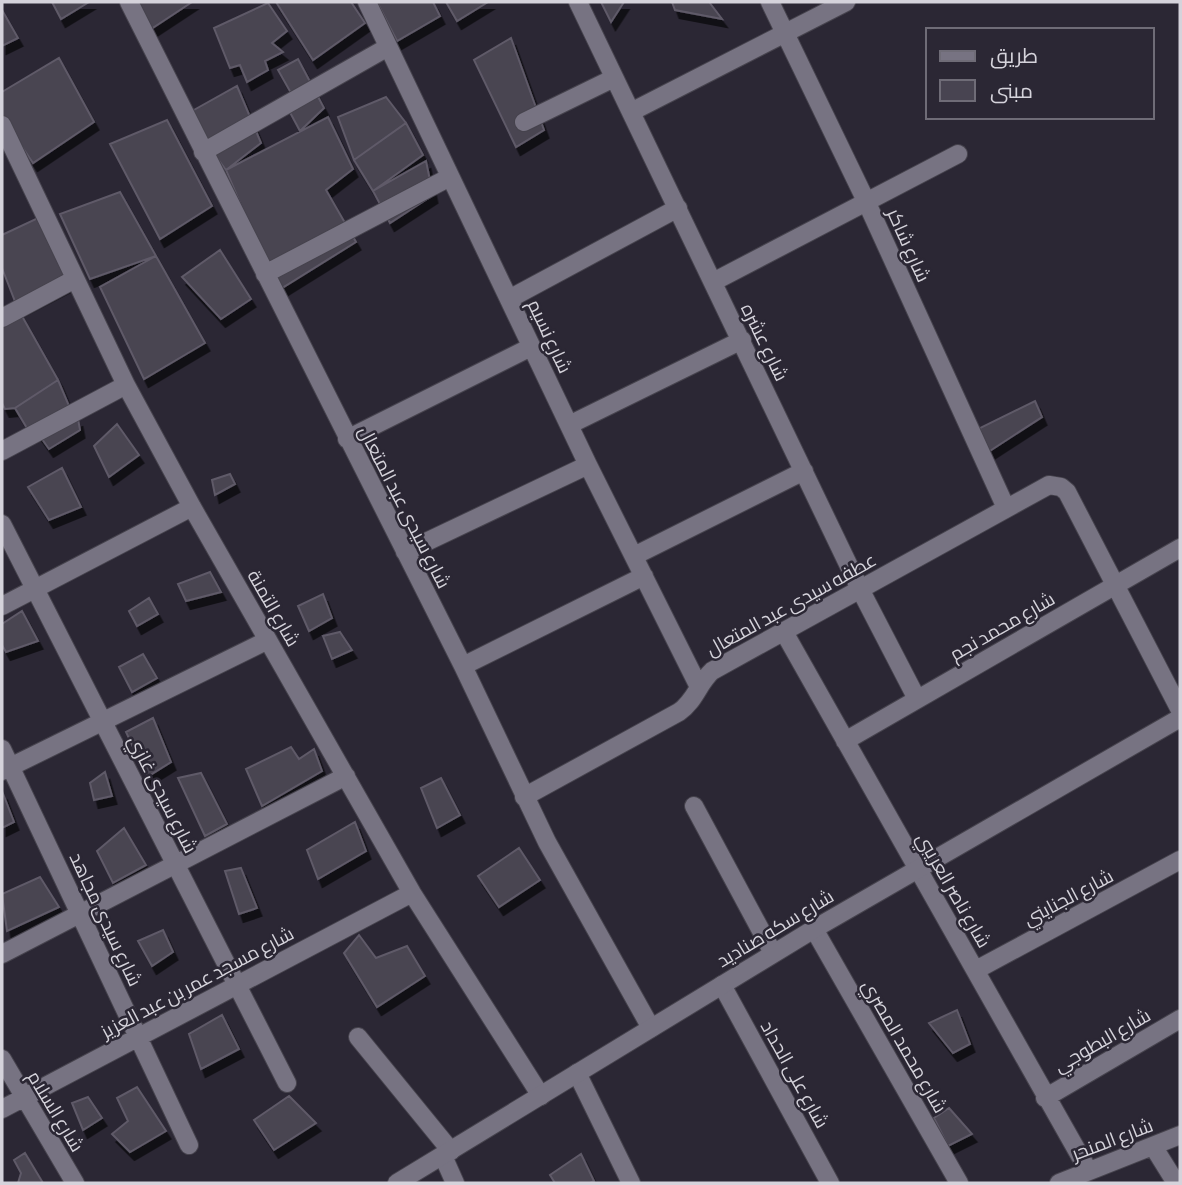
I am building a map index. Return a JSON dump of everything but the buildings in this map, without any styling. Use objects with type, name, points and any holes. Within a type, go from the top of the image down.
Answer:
[{"type":"street","name":"شارع نسيم","points":[[367,2],[588,466],[699,687]]},
{"type":"street","name":"شارع عشره","points":[[578,2],[860,589],[917,699]]},
{"type":"street","name":"شارع شاكر","points":[[770,2],[866,201],[1006,508]]},
{"type":"street","points":[[631,112],[846,2]]},
{"type":"street","name":"شارع سيدى عبد المتعال","points":[[136,4],[203,152],[463,666],[524,797],[651,1028]]},
{"type":"street","points":[[203,152],[388,47]]},
{"type":"street","points":[[524,122],[614,78]]},
{"type":"street","name":"شارع التمنة","points":[[2,125],[126,385],[192,507],[412,893],[541,1096]]},
{"type":"street","points":[[713,282],[958,154]]},
{"type":"street","points":[[264,274],[450,177]]},
{"type":"street","points":[[509,299],[678,208]]},
{"type":"street","points":[[2,318],[75,279]]},
{"type":"street","points":[[569,425],[741,340]]},
{"type":"street","points":[[347,439],[531,347]]},
{"type":"street","points":[[2,450],[126,385]]},
{"type":"street","points":[[405,552],[588,466]]},
{"type":"street","points":[[634,556],[804,471]]},
{"type":"street","name":"عطفه سيدى عبد المتعال","points":[[524,797],[690,705],[699,687],[712,671],[1043,487],[1055,484],[1067,492],[1116,585]]},
{"type":"street","points":[[2,606],[192,507]]},
{"type":"street","name":"شارع سيدى غازي","points":[[2,524],[287,1083]]},
{"type":"street","name":"شارع محمد نجم","points":[[845,741],[1180,548]]},
{"type":"street","points":[[463,666],[644,576]]},
{"type":"street","points":[[1116,585],[1180,710]]},
{"type":"street","name":"شارع ناصر العريبي","points":[[784,632],[1088,1170]]},
{"type":"street","points":[[6,769],[268,640]]},
{"type":"street","name":"شارع سكه صناديد","points":[[397,1183],[814,929],[1180,718]]},
{"type":"street","name":"شارع سيدى مجاهد","points":[[2,749],[6,769],[80,913],[189,1144]]},
{"type":"street","points":[[2,954],[346,776]]},
{"type":"street","points":[[694,806],[774,953]]},
{"type":"street","name":"شارع الجنايني","points":[[976,970],[1180,860]]},
{"type":"street","name":"شارع مسجد عمر بن عبد العزيز","points":[[2,1109],[412,893]]},
{"type":"street","name":"شارع محمد المصري","points":[[814,929],[959,1183]]},
{"type":"street","name":"شارع على الحداد","points":[[722,985],[830,1183]]},
{"type":"street","name":"شارع البطوجي","points":[[1045,1098],[1180,1019]]},
{"type":"street","points":[[358,1037],[447,1153],[455,1183]]},
{"type":"street","name":"شارع السلام","points":[[2,1059],[75,1183]]},
{"type":"street","points":[[577,1073],[631,1183]]},
{"type":"street","name":"شارع المنحر","points":[[1059,1183],[1180,1135]]},
{"type":"street","points":[[1153,1146],[1176,1183]]}]
